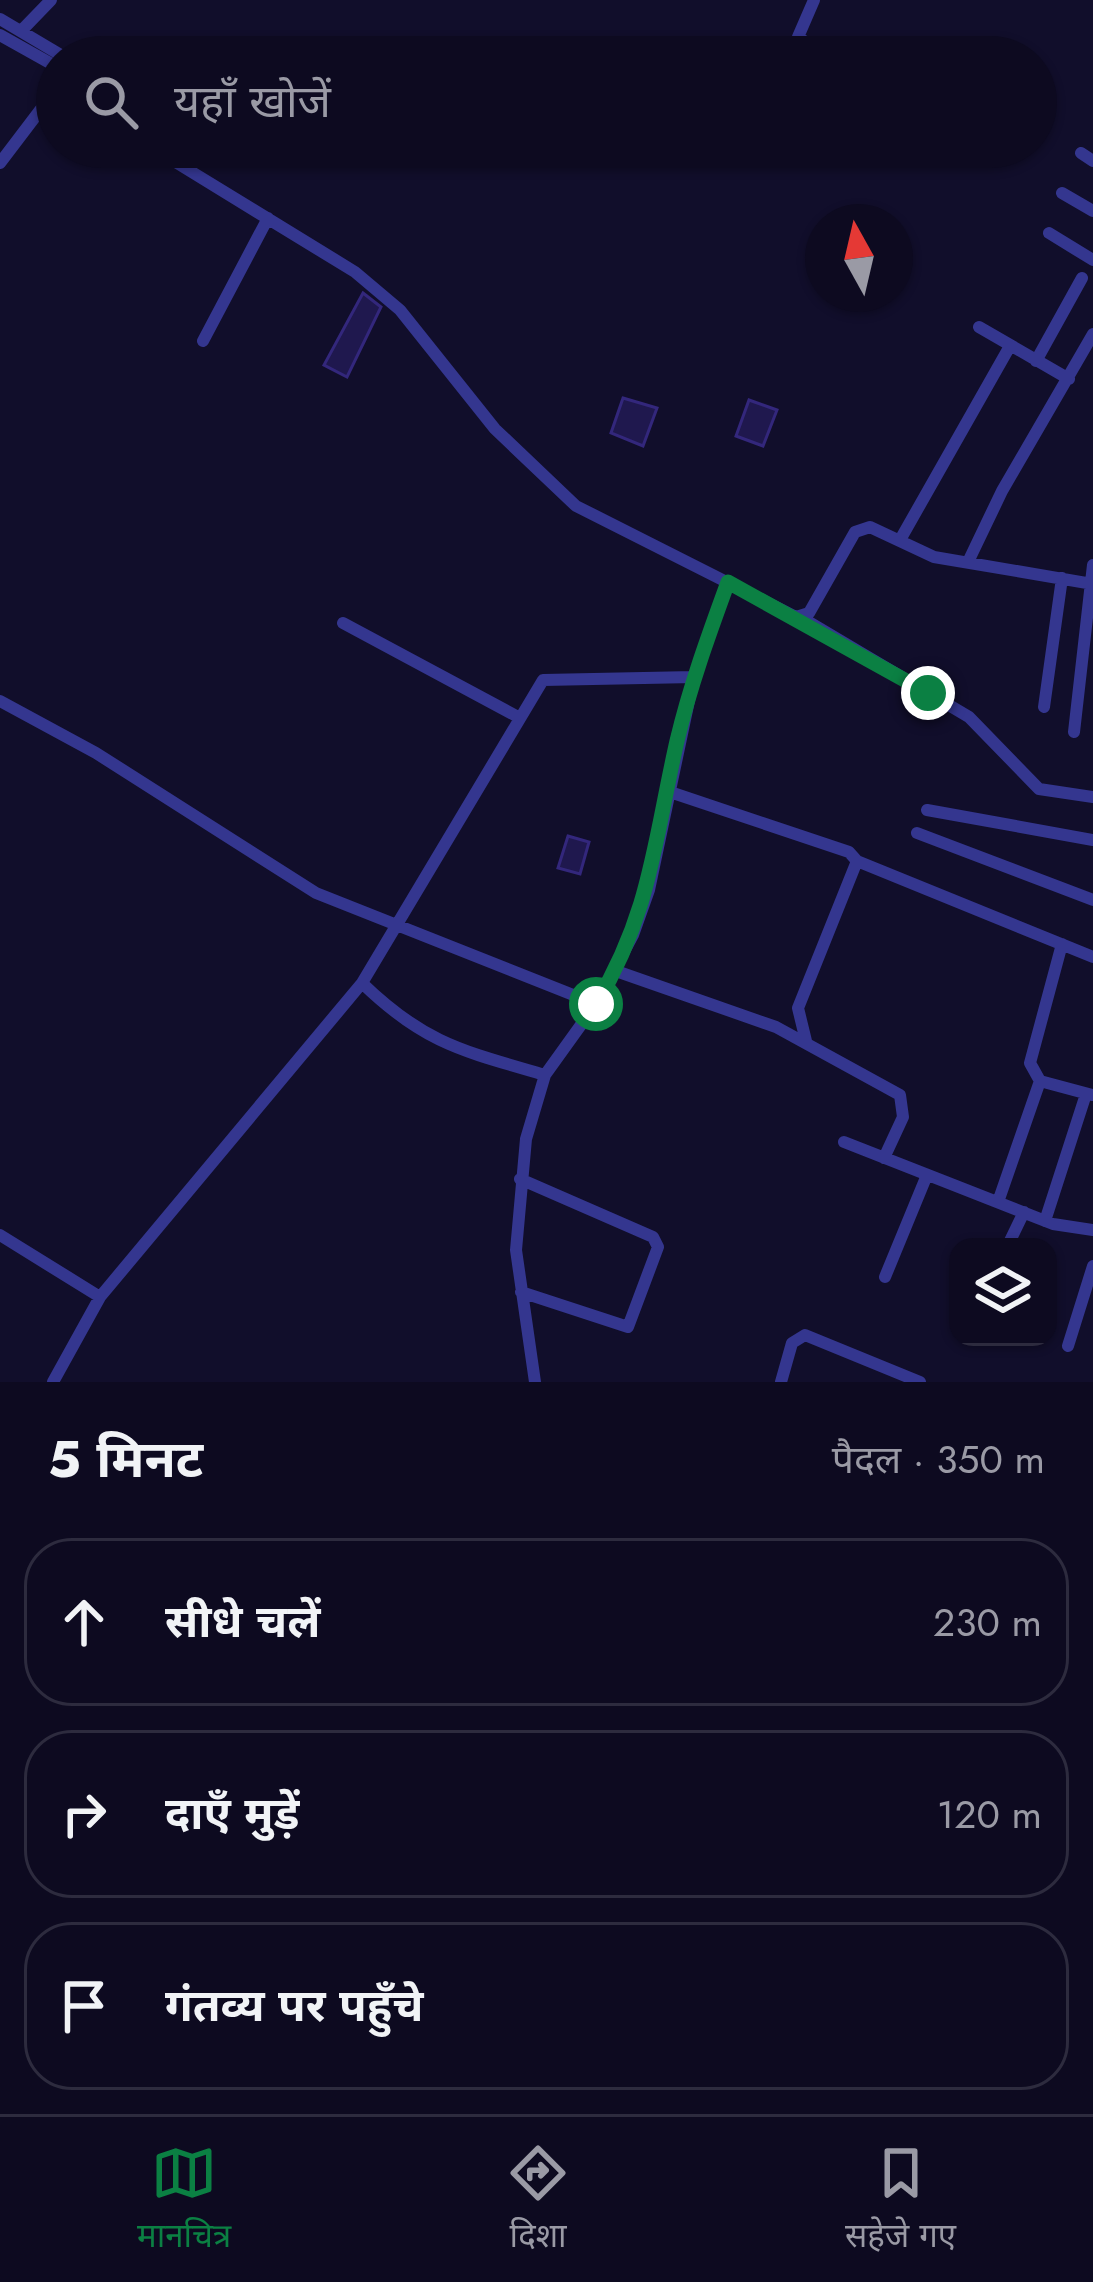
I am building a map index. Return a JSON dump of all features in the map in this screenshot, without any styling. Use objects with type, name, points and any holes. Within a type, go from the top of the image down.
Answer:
[{"type":"street","points":[[23,29],[51,0]]},
{"type":"street","points":[[798,36],[814,0]]},
{"type":"street","points":[[0,19],[36,38]]},
{"type":"street","points":[[0,35],[36,55]]},
{"type":"street","points":[[0,163],[36,116]]},
{"type":"street","points":[[189,168],[227,198],[355,272],[400,310],[495,429],[576,506],[802,618],[969,717],[1039,789],[1093,797]]},
{"type":"street","points":[[1062,193],[1093,211]]},
{"type":"street","points":[[203,341],[268,218]]},
{"type":"street","points":[[1049,233],[1093,260]]},
{"type":"street","points":[[1036,361],[1082,278]]},
{"type":"street","points":[[979,327],[1069,379]]},
{"type":"street","points":[[968,562],[1002,491],[1093,334]]},
{"type":"street","points":[[900,540],[1010,346]]},
{"type":"street","points":[[802,618],[855,532],[870,526],[934,557],[1090,582]]},
{"type":"street","points":[[1074,732],[1093,565]]},
{"type":"street","points":[[1044,707],[1062,578]]},
{"type":"street","points":[[535,1382],[516,1232],[520,1179],[544,1075],[616,971],[649,890],[694,677],[728,582]]},
{"type":"street","points":[[343,623],[520,718]]},
{"type":"street","points":[[53,1382],[100,1297],[362,983],[537,688],[551,678],[694,677]]},
{"type":"street","points":[[0,701],[96,753],[295,882],[596,1004]]},
{"type":"street","points":[[668,790],[849,852],[857,862],[1093,956]]},
{"type":"street","points":[[927,810],[1093,840]]},
{"type":"street","points":[[917,832],[1093,899]]},
{"type":"street","points":[[806,1042],[798,1008],[857,862]]},
{"type":"street","points":[[1045,1221],[1089,1095],[1040,1081],[1030,1064],[1062,944]]},
{"type":"street","points":[[616,971],[806,1042],[905,1101],[884,1158]]},
{"type":"street","points":[[362,983],[397,1017],[432,1040],[544,1075]]},
{"type":"street","points":[[998,1202],[1040,1081]]},
{"type":"street","points":[[844,1142],[1045,1221],[1093,1230]]},
{"type":"street","points":[[885,1277],[927,1174]]},
{"type":"street","points":[[520,1179],[652,1237],[658,1247],[628,1327],[521,1292]]},
{"type":"street","points":[[1011,1238],[1024,1212]]},
{"type":"street","points":[[0,1235],[100,1297]]},
{"type":"street","points":[[1068,1346],[1093,1266]]},
{"type":"street","points":[[781,1382],[792,1343],[806,1336],[920,1382]]},
{"type":"building","points":[[363,293],[381,307],[347,377],[324,365]]},
{"type":"building","points":[[623,398],[657,408],[643,446],[611,433]]},
{"type":"building","points":[[749,400],[777,410],[763,446],[736,436]]},
{"type":"building","points":[[568,836],[589,842],[580,874],[558,868]]},
{"type":"route","points":[[596,1004],[626,954],[649,890],[677,741],[728,582],[802,618],[928,693]]}]
